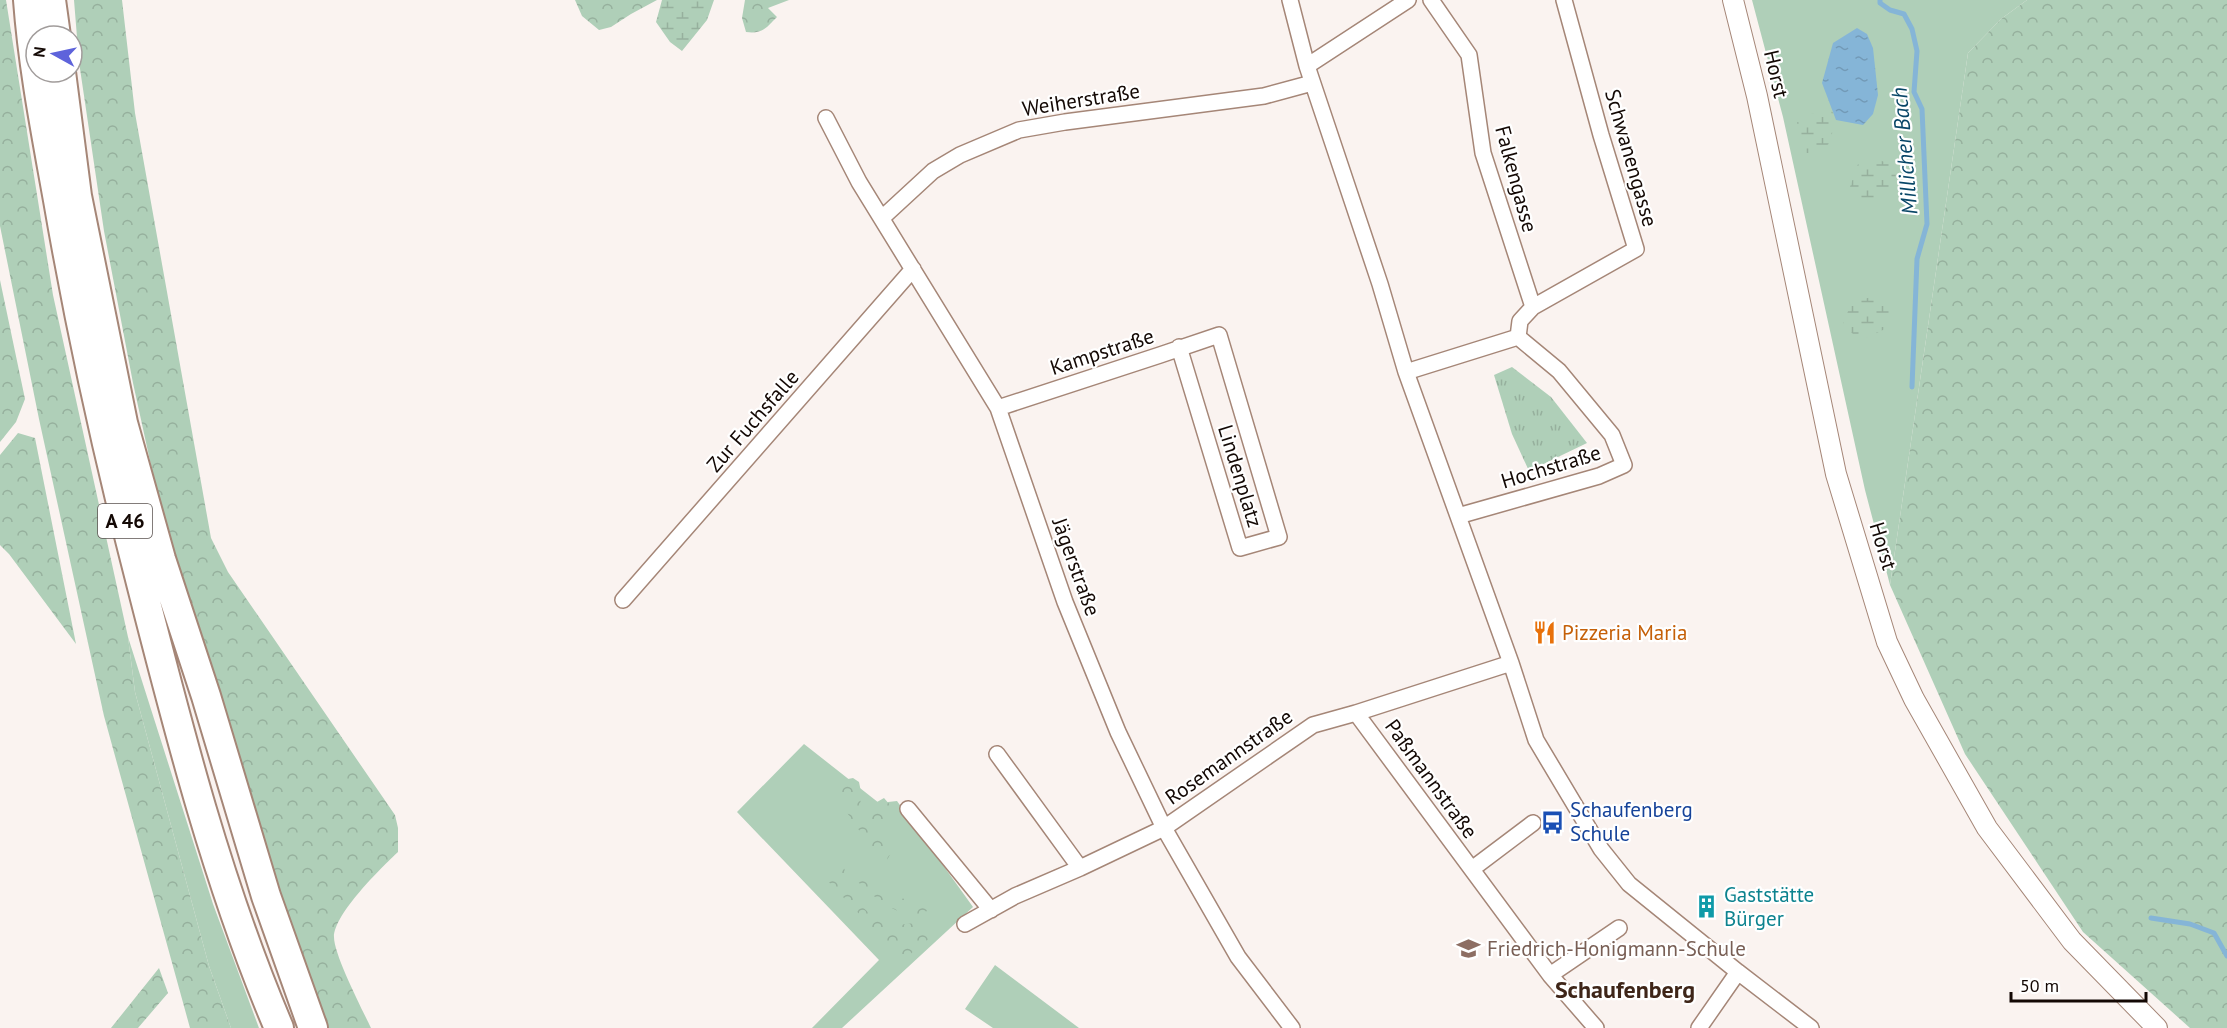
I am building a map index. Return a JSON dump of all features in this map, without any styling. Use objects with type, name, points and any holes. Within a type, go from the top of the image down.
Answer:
[{"type":"highway","name":"A 46","points":[[28,0],[32,55],[73,285],[108,454],[175,715],[224,879],[279,1028]]},
{"type":"highway","points":[[51,0],[54,24]]},
{"type":"highway","name":"A 46","points":[[62,84],[77,196],[123,423],[161,559],[209,707],[266,896],[313,1028]]},
{"type":"street","points":[[1290,0],[1312,83],[1380,284],[1406,372],[1511,663],[1536,740],[1601,849],[1629,884],[1812,1028]]},
{"type":"street","points":[[1307,66],[1408,0]]},
{"type":"street","name":"Falkengasse","points":[[1431,0],[1469,56],[1483,153],[1533,307]]},
{"type":"street","name":"Schwanengasse","points":[[1533,307],[1636,249],[1601,135],[1564,0]]},
{"type":"street","name":"Horst","points":[[1733,0],[1757,96],[1836,474],[1887,642],[1914,699],[1987,828],[2072,941],[2157,1028]]},
{"type":"street","name":"Weiherstraße","points":[[882,218],[933,171],[960,154],[1019,130],[1264,96],[1312,83]]},
{"type":"street","name":"Jägerstraße","points":[[826,118],[859,182],[998,408],[1068,608],[1118,732],[1164,828],[1238,957],[1292,1028]]},
{"type":"street","name":"Zur Fuchsfalle","points":[[623,600],[913,269]]},
{"type":"street","points":[[1406,372],[1518,338],[1520,321],[1533,307]]},
{"type":"street","name":"Kampstraße","points":[[998,408],[1218,335]]},
{"type":"street","name":"Lindenplatz","points":[[1179,347],[1240,548],[1279,537],[1218,335]]},
{"type":"street","name":"Hochstraße","points":[[1458,516],[1599,476],[1624,465],[1611,435],[1565,379],[1518,338]]},
{"type":"street","name":"Rosemannstraße","points":[[966,924],[1015,896],[1164,828],[1312,725],[1511,663]]},
{"type":"street","name":"Paßmannstraße","points":[[1356,713],[1550,975],[1596,1028]]},
{"type":"street","points":[[997,754],[1080,868]]},
{"type":"street","points":[[908,809],[991,910]]},
{"type":"street","name":"Paßmannstraße","points":[[1472,869],[1533,823]]},
{"type":"street","points":[[1550,975],[1619,928]]},
{"type":"street","points":[[1699,1028],[1738,972]]},
{"type":"green space","points":[[0,0],[6,0],[53,295],[128,637],[135,692],[209,966],[231,1028],[190,1028],[104,716],[39,419],[0,226]]},
{"type":"green space","points":[[74,0],[122,0],[135,113],[211,538],[228,572],[395,815],[398,828],[398,852],[350,904],[336,927],[334,937],[343,969],[371,1028],[320,1028],[166,534],[133,383],[104,231],[82,84],[84,24],[76,24]]},
{"type":"green space","points":[[575,0],[657,0],[611,27],[599,30],[582,16]]},
{"type":"green space","points":[[662,0],[714,0],[707,20],[682,51],[670,42],[656,22]]},
{"type":"green space","points":[[745,0],[789,0],[768,8],[777,17],[764,29],[746,32],[742,18]]},
{"type":"green space","points":[[1752,0],[2027,0],[2001,19],[1968,53],[1890,585],[1865,490],[1783,117]]},
{"type":"green space","points":[[2027,0],[2227,0],[2227,1028],[2190,1028],[2083,932],[1965,754],[1890,585],[1968,53],[2001,19]]},
{"type":"green space","points":[[1832,111],[1836,120],[1829,144],[1813,153],[1802,153],[1796,116]]},
{"type":"green space","points":[[1879,160],[1893,165],[1896,174],[1891,192],[1875,201],[1864,201],[1850,187],[1858,164]]},
{"type":"green space","points":[[0,280],[25,399],[16,422],[0,442]]},
{"type":"green space","points":[[1873,297],[1886,302],[1890,310],[1885,329],[1868,337],[1857,338],[1843,324],[1852,301]]},
{"type":"green space","points":[[1512,367],[1551,397],[1587,443],[1529,471],[1512,434],[1494,375]]},
{"type":"green space","points":[[18,433],[35,438],[76,644],[0,545],[0,455]]},
{"type":"green space","points":[[128,637],[213,904],[259,1028],[231,1028],[209,966],[135,692]]},
{"type":"green space","points":[[804,744],[879,803],[897,801],[973,907],[842,1028],[812,1028],[879,960],[737,812]]},
{"type":"green space","points":[[853,778],[859,782],[860,812],[866,815],[873,812],[877,802],[884,798],[897,813],[898,825],[887,827],[885,843],[892,851],[887,860],[869,845],[831,789],[843,780]]},
{"type":"green space","points":[[844,867],[850,891],[873,916],[888,924],[919,923],[936,933],[903,960],[823,876],[831,868]]},
{"type":"green space","points":[[863,873],[885,893],[926,904],[927,911],[908,914],[897,911],[877,898],[853,877]]},
{"type":"green space","points":[[995,965],[1079,1028],[993,1028],[965,1009]]},
{"type":"green space","points":[[159,968],[168,993],[138,1028],[111,1028]]},
{"type":"water","points":[[1857,28],[1867,34],[1873,48],[1878,95],[1873,114],[1863,125],[1836,120],[1822,83],[1833,43]]},
{"type":"waterway","name":"Millicher Bach","points":[[1880,0],[1880,3],[1890,10],[1904,14],[1912,29],[1917,51],[1914,92],[1922,109],[1927,224],[1917,259],[1912,387]]},
{"type":"waterway","name":"Millicher Bach","points":[[2151,918],[2190,924],[2214,933],[2227,956]]},
{"type":"place","name":"Pizzeria Maria","points":[[1544,633]]},
{"type":"place","name":"Schaufenberg Schule","points":[[1552,822]]},
{"type":"place","name":"Gaststätte Bürger","points":[[1706,907]]},
{"type":"place","name":"Friedrich-Honigmann-Schule","points":[[1469,949]]},
{"type":"district","name":"Schaufenberg","points":[[1625,990]]}]
